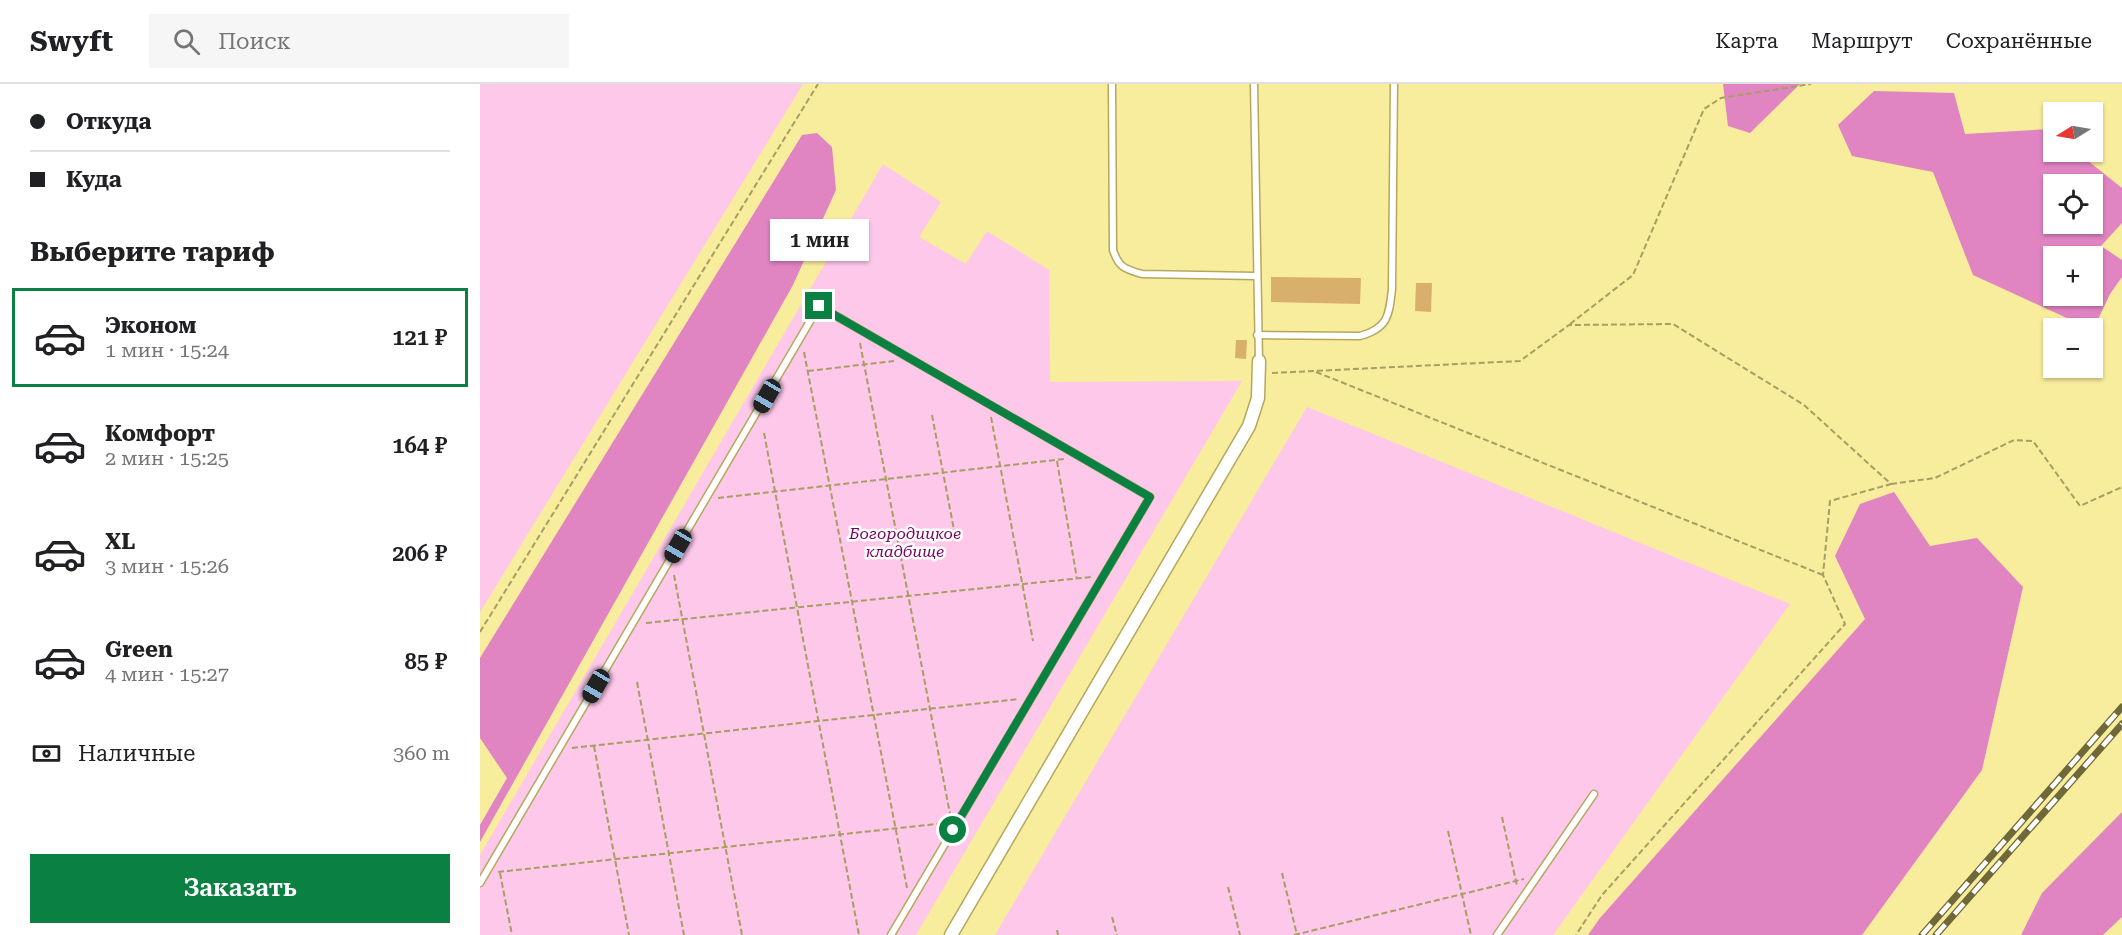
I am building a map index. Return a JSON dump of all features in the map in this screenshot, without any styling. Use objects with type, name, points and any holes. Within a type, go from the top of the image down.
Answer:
[{"type":"street","points":[[951,935],[1231,459],[1258,398],[1258,367]]},
{"type":"lane","points":[[1112,84],[1113,250],[1117,262],[1127,270],[1142,274],[1256,276]]},
{"type":"lane","points":[[1254,84],[1258,367]]},
{"type":"lane","points":[[1257,335],[1360,336],[1374,332],[1382,326],[1389,314],[1392,289],[1394,84]]},
{"type":"lane","points":[[480,883],[819,306],[1150,497],[891,935]]},
{"type":"lane","points":[[1497,935],[1594,794]]},
{"type":"path","points":[[480,632],[818,84]]},
{"type":"path","points":[[1258,367],[1314,371],[1520,361],[1633,275],[1704,109],[1721,98],[1811,84]]},
{"type":"path","points":[[1569,325],[1673,324],[1804,405],[1891,484]]},
{"type":"path","points":[[486,873],[951,823],[857,328]]},
{"type":"path","points":[[801,337],[907,888]]},
{"type":"path","points":[[808,371],[911,360]]},
{"type":"path","points":[[1314,371],[1823,575]]},
{"type":"path","points":[[990,409],[1033,641]]},
{"type":"path","points":[[932,415],[954,530]]},
{"type":"path","points":[[764,433],[859,935]]},
{"type":"path","points":[[1576,935],[1602,896],[1845,624],[1823,575],[1830,501],[1891,484],[1935,478],[2014,440],[2033,441],[2080,506],[2122,487]]},
{"type":"path","points":[[706,499],[1080,457]]},
{"type":"path","points":[[1056,460],[1077,579]]},
{"type":"path","points":[[674,573],[742,935]]},
{"type":"path","points":[[632,624],[1103,576]]},
{"type":"path","points":[[637,681],[684,935]]},
{"type":"path","points":[[559,749],[1031,697]]},
{"type":"path","points":[[594,746],[629,935]]},
{"type":"path","points":[[1502,817],[1521,901]]},
{"type":"path","points":[[1448,831],[1471,935]]},
{"type":"path","points":[[500,872],[512,935]]},
{"type":"path","points":[[1282,873],[1296,935],[1538,875]]},
{"type":"path","points":[[1228,887],[1240,935]]},
{"type":"path","points":[[1112,917],[1117,935]]},
{"type":"path","points":[[1057,930],[1058,935]]},
{"type":"green space","points":[[480,84],[803,84],[480,612]]},
{"type":"green space","name":"Богородицкое кладбище","points":[[883,164],[941,202],[919,237],[966,264],[987,231],[1049,270],[1050,382],[1242,381],[916,935],[480,935],[480,855]]},
{"type":"green space","points":[[1307,407],[1790,604],[1553,935],[995,935]]},
{"type":"shaded area","points":[[1723,84],[1800,84],[1750,133],[1728,126]]},
{"type":"shaded area","points":[[1874,91],[1954,93],[1965,134],[2043,129],[2043,162],[2090,162],[2122,188],[2122,223],[2101,246],[2043,246],[2043,306],[2103,306],[2103,247],[2122,260],[2122,277],[2110,294],[2099,318],[2067,318],[1973,275],[1933,172],[1852,156],[1838,125]]},
{"type":"shaded area","points":[[817,133],[832,147],[836,190],[793,285],[480,842],[480,825],[507,778],[480,738],[480,658],[802,135]]},
{"type":"shaded area","points":[[1894,492],[1930,546],[1977,538],[2023,587],[1982,770],[1862,935],[1588,935],[1600,918],[1865,619],[1835,556],[1860,504]]},
{"type":"shaded area","points":[[2122,812],[2122,917],[2103,935],[2021,935],[2042,893]]},
{"type":"building","points":[[1271,277],[1361,278],[1360,304],[1271,302]]},
{"type":"building","points":[[1416,283],[1432,283],[1431,312],[1415,311]]},
{"type":"building","points":[[1236,340],[1247,340],[1246,359],[1235,358]]},
{"type":"railway","points":[[1922,935],[2122,707]]},
{"type":"railway","points":[[1936,935],[2122,724]]},
{"type":"route","points":[[819,306],[1150,497],[953,830]]}]
